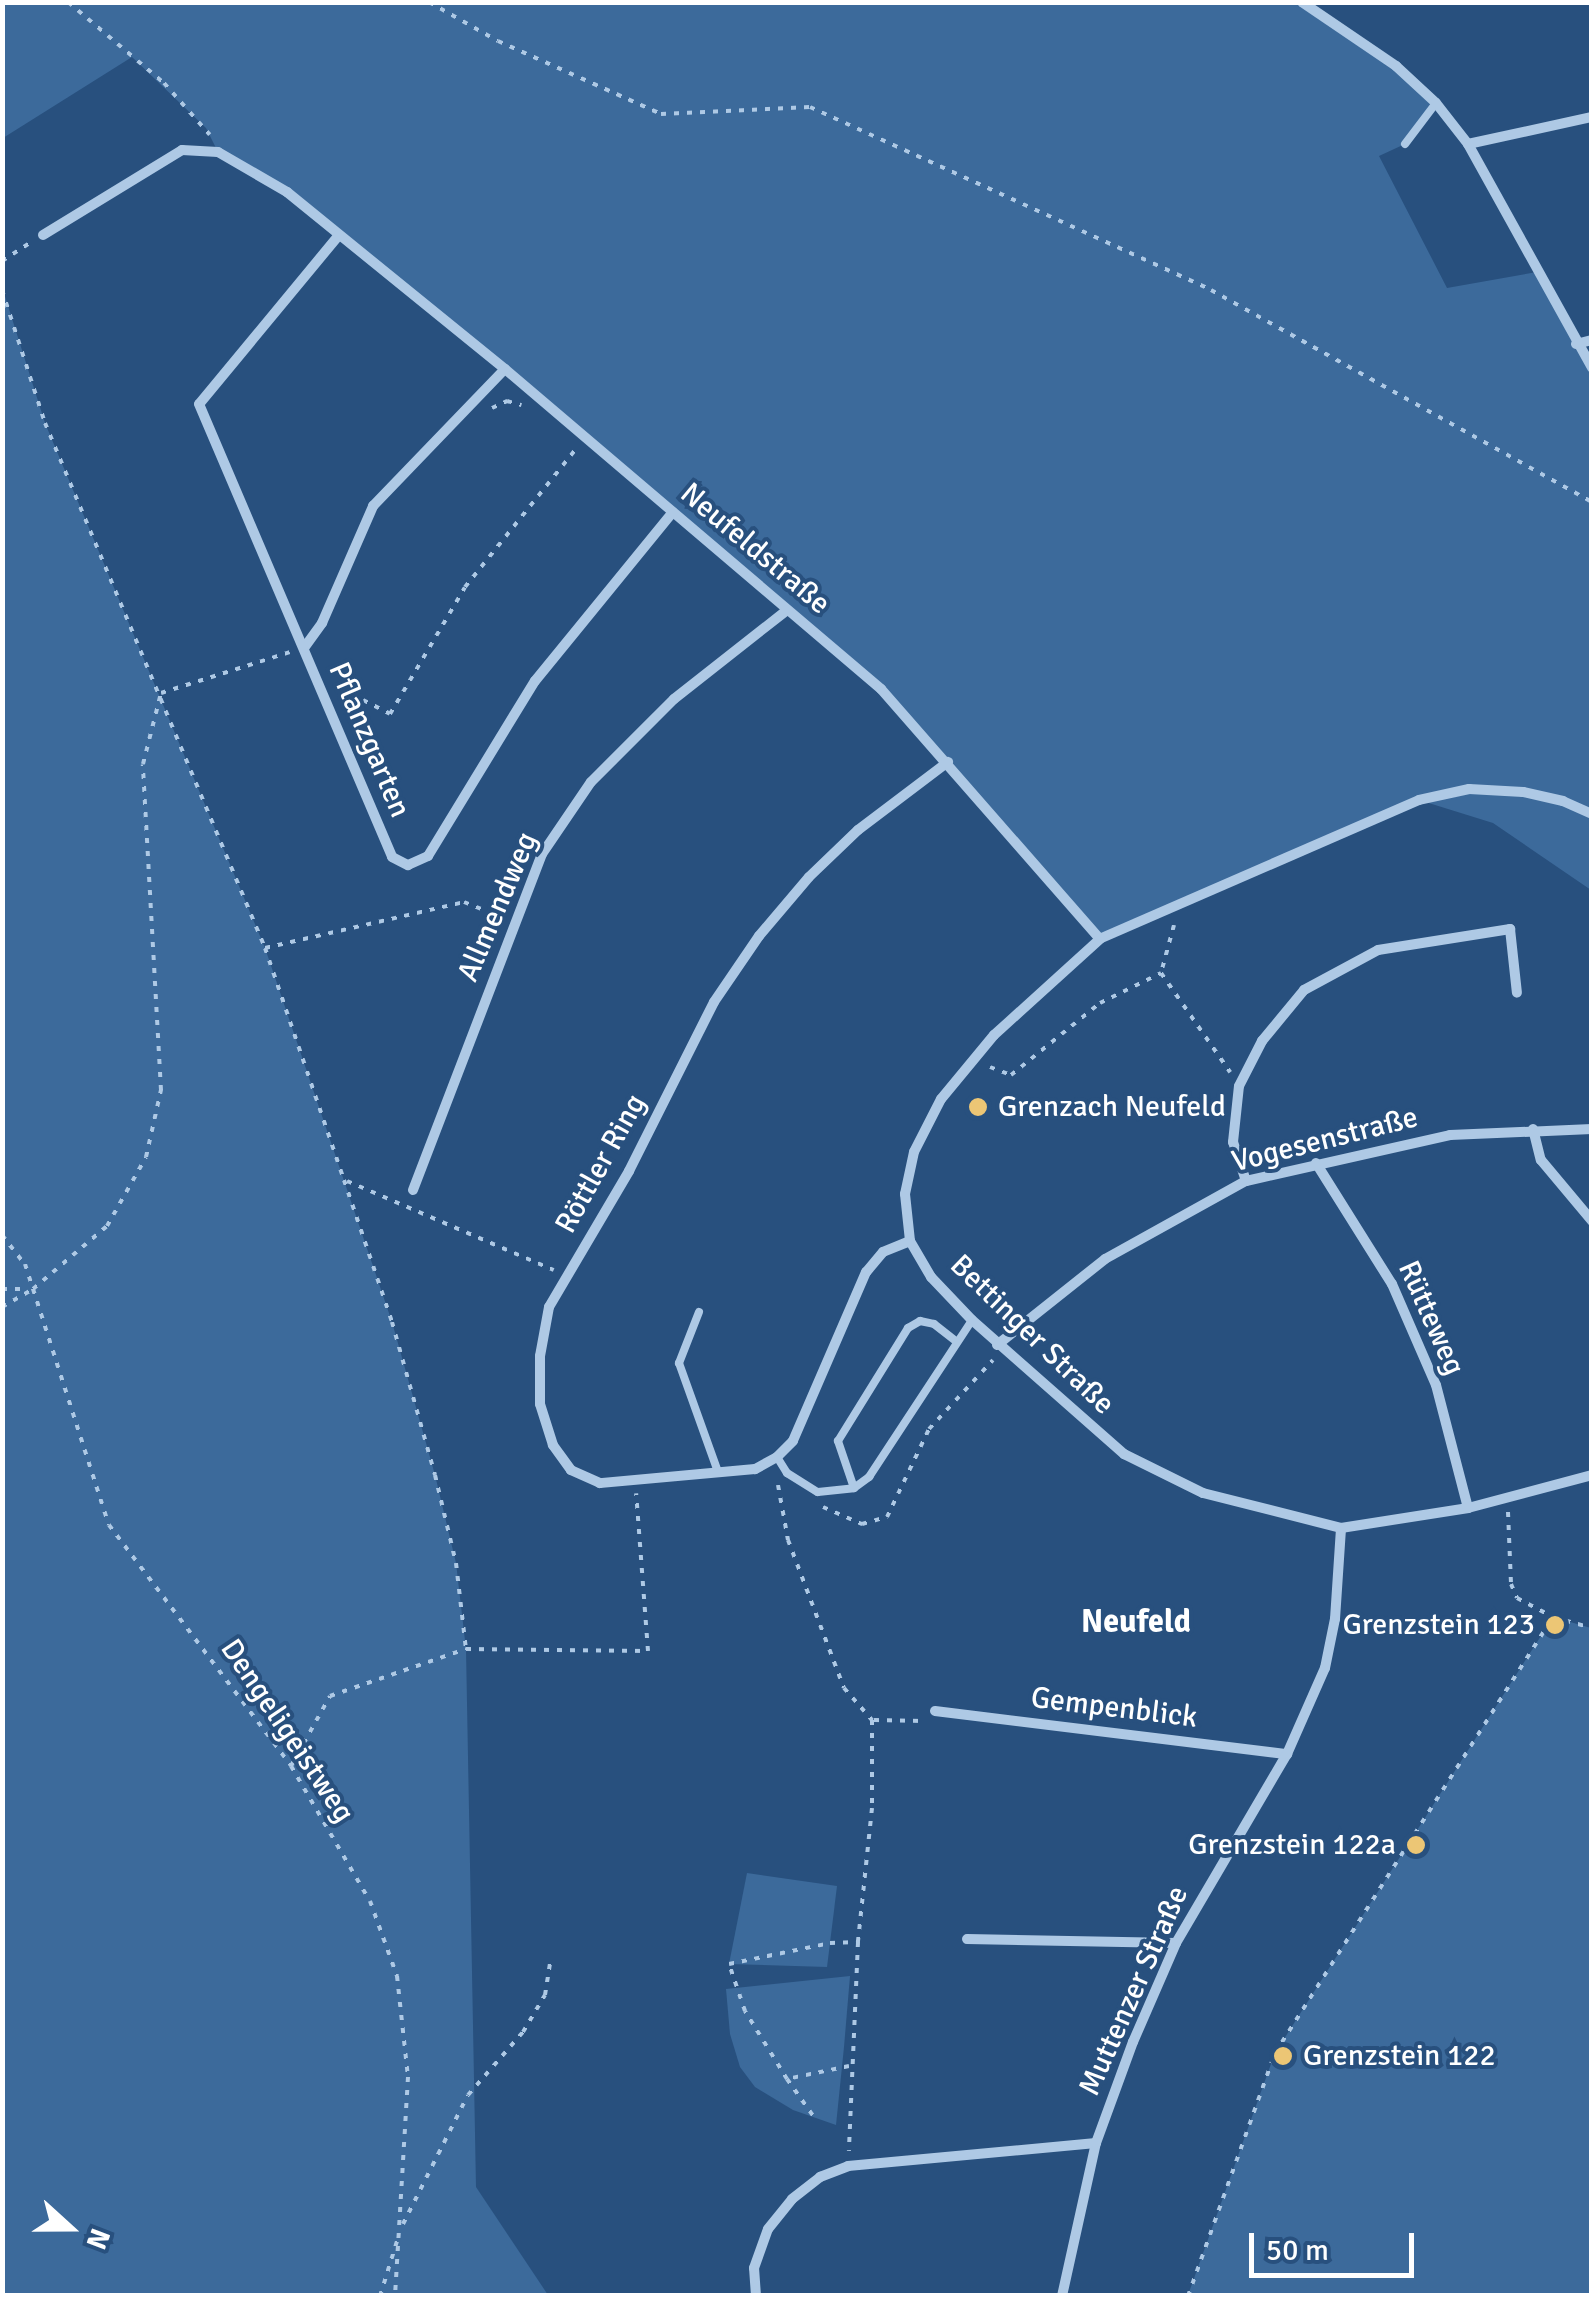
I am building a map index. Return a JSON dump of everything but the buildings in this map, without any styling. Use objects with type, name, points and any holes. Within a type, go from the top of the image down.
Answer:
[{"type":"street","points":[[1302,2],[1396,66],[1436,103],[1468,144],[1592,368]]},
{"type":"street","points":[[1468,144],[1592,117]]},
{"type":"street","points":[[43,235],[182,150],[218,152]]},
{"type":"street","name":"Neufeldstraße","points":[[218,152],[286,192],[505,369],[881,688],[1100,940]]},
{"type":"street","points":[[304,648],[199,404],[339,235]]},
{"type":"street","points":[[1576,344],[1592,340]]},
{"type":"street","name":"Pflanzgarten","points":[[505,369],[374,506],[322,623],[304,648],[392,857],[408,865],[428,856],[535,681],[673,512]]},
{"type":"street","name":"Allmendweg","points":[[413,1190],[542,854],[592,782],[674,699],[787,610]]},
{"type":"street","name":"Röttler Ring","points":[[777,1457],[755,1468],[600,1483],[572,1470],[553,1446],[540,1404],[540,1356],[550,1307],[629,1171],[714,1002],[759,936],[809,877],[858,830],[948,762]]},
{"type":"street","name":"Bettinger Straße","points":[[1592,814],[1563,801],[1522,792],[1469,790],[1419,800],[1181,901],[1100,940],[994,1035],[941,1099],[914,1152],[905,1194],[910,1241],[931,1277],[972,1320],[1124,1454],[1203,1494],[1340,1528],[1468,1508],[1592,1475]]},
{"type":"street","points":[[1246,1181],[1233,1142],[1240,1086],[1262,1041],[1304,990],[1378,950],[1510,928],[1517,993]]},
{"type":"street","points":[[1533,1129],[1542,1160],[1592,1221]]},
{"type":"street","name":"Vogesenstraße","points":[[997,1344],[1105,1258],[1246,1181],[1450,1135],[1592,1129]]},
{"type":"street","name":"Rütteweg","points":[[1316,1163],[1392,1284],[1436,1384],[1468,1508]]},
{"type":"street","points":[[777,1457],[793,1441],[866,1272],[883,1252],[910,1241]]},
{"type":"street","name":"Muttenzer Straße","points":[[1062,2296],[1096,2143],[1176,1943],[1287,1754],[1326,1668],[1334,1619],[1340,1528]]},
{"type":"street","name":"Gempenblick","points":[[935,1711],[1287,1754]]},
{"type":"street","points":[[967,1940],[1176,1943]]},
{"type":"street","name":"Muttenzer Straße","points":[[756,2296],[754,2268],[768,2229],[792,2199],[820,2178],[848,2166],[1096,2143]]},
{"type":"lane","points":[[1405,144],[1436,103]]},
{"type":"lane","points":[[700,1312],[680,1363],[718,1472]]},
{"type":"lane","points":[[777,1457],[786,1474],[818,1492],[854,1488],[869,1477],[972,1320]]},
{"type":"lane","points":[[854,1488],[838,1441],[908,1328],[920,1321],[934,1324],[957,1342]]},
{"type":"path","points":[[68,2],[164,83],[206,128],[218,152]]},
{"type":"path","points":[[429,2],[498,41],[661,114],[810,107],[1211,290],[1592,502]]},
{"type":"path","points":[[2,261],[43,235]]},
{"type":"path","points":[[2,290],[46,423],[265,948],[392,1322],[456,1563],[466,1648]]},
{"type":"path","points":[[476,400],[487,410],[508,402],[530,407]]},
{"type":"path","points":[[342,736],[363,700],[390,714],[465,587],[578,446]]},
{"type":"path","points":[[161,693],[304,648]]},
{"type":"path","points":[[2,1307],[33,1289],[108,1226],[146,1157],[161,1090],[142,764],[161,693]]},
{"type":"path","points":[[265,948],[464,902],[490,912],[519,872]]},
{"type":"path","points":[[973,1060],[1010,1075],[1100,1003],[1161,973],[1181,901]]},
{"type":"path","points":[[1161,973],[1240,1086]]},
{"type":"path","points":[[344,1180],[568,1276]]},
{"type":"path","name":"Dengeligeistweg","points":[[2,1234],[24,1264],[109,1525],[291,1766],[370,1901],[397,1976],[408,2078],[402,2226]]},
{"type":"path","points":[[2,1289],[33,1289]]},
{"type":"path","points":[[786,1474],[776,1487],[788,1540],[844,1688],[872,1720],[872,1808],[858,1942],[848,2166]]},
{"type":"path","points":[[291,1766],[330,1696],[466,1648],[648,1652],[635,1480]]},
{"type":"path","points":[[1508,1512],[1512,1584],[1517,1598],[1553,1617],[1592,1628]]},
{"type":"path","points":[[1188,2296],[1275,2053],[1553,1617]]},
{"type":"path","points":[[872,1720],[922,1723],[935,1711]]},
{"type":"path","points":[[814,2117],[745,2012],[729,1964],[830,1943],[858,1942]]},
{"type":"path","points":[[380,2296],[402,2226],[468,2095],[531,2020],[545,1994],[550,1963]]},
{"type":"path","points":[[787,2079],[852,2066]]},
{"type":"path","points":[[396,2296],[402,2226]]},
{"type":"shaded area","points":[[3,3],[1302,3],[1334,20],[1436,103],[1405,144],[1379,156],[1447,288],[1537,272],[1591,368],[1591,890],[1493,823],[1419,800],[1100,939],[881,688],[287,193],[218,152],[206,128],[132,57],[3,138]]},
{"type":"shaded area","points":[[3,290],[45,423],[265,948],[392,1322],[435,1475],[456,1563],[466,1649],[476,2187],[548,2295],[3,2295]]},
{"type":"shaded area","points":[[1553,1617],[1591,1628],[1591,2295],[1188,2295],[1275,2053]]},
{"type":"shaded area","points":[[747,1873],[837,1886],[827,1967],[729,1964]]},
{"type":"shaded area","points":[[850,1976],[836,2125],[793,2110],[755,2087],[740,2067],[730,2034],[726,1989]]},
{"type":"place","name":"Grenzach Neufeld","points":[[978,1107]]},
{"type":"place","name":"Grenzstein 123","points":[[1555,1625]]},
{"type":"place","name":"Grenzstein 122a","points":[[1416,1845]]},
{"type":"place","name":"Grenzstein 122","points":[[1283,2056]]},
{"type":"district","name":"Neufeld","points":[[1136,1622]]}]
